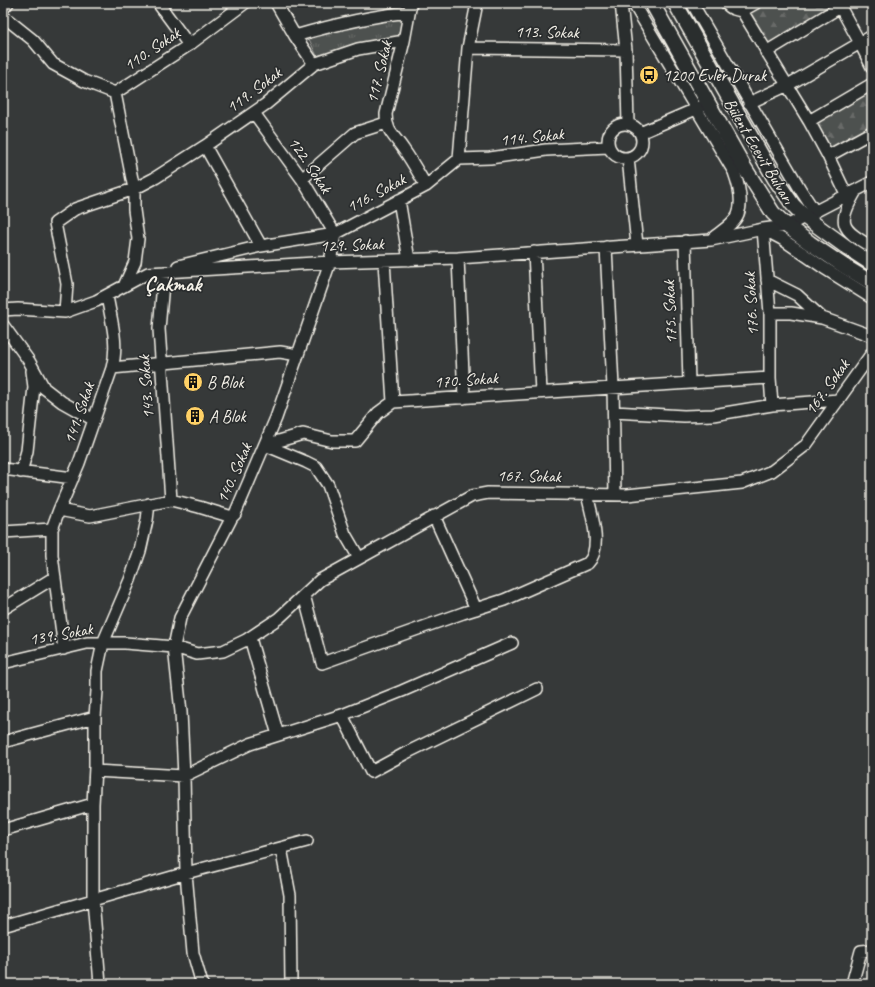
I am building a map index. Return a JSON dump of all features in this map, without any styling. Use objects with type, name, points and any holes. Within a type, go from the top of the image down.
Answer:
[{"type":"main road","name":"Bülent Ecevit Bulvarı","points":[[652,3],[703,106],[739,169],[772,213],[787,226],[844,266],[872,283]]},
{"type":"main road","name":"Bülent Ecevit Bulvarı","points":[[675,3],[776,179],[793,205],[810,214],[849,249],[872,264]]},
{"type":"street","points":[[3,9],[8,3]]},
{"type":"street","points":[[158,3],[189,45]]},
{"type":"street","points":[[276,3],[295,36],[314,64]]},
{"type":"street","points":[[459,158],[468,48],[477,3]]},
{"type":"street","points":[[620,3],[626,50],[628,124]]},
{"type":"street","points":[[633,3],[703,106],[640,133]]},
{"type":"street","points":[[692,3],[800,189],[810,214]]},
{"type":"street","points":[[726,3],[735,10],[742,11],[756,3]]},
{"type":"street","name":"110. Sokak","points":[[115,93],[189,45],[243,4]]},
{"type":"street","points":[[766,52],[839,5],[872,67]]},
{"type":"street","points":[[295,36],[343,22],[410,7]]},
{"type":"street","name":"117. Sokak","points":[[410,7],[404,41],[386,114],[386,123],[390,133],[404,149],[426,186]]},
{"type":"street","points":[[742,11],[766,52],[788,85],[828,156],[851,193],[844,215],[845,224],[848,231],[859,240],[872,247]]},
{"type":"street","points":[[3,16],[33,40],[53,64],[84,80],[115,93],[134,189],[134,210],[138,239],[134,262],[124,286]]},
{"type":"street","points":[[749,103],[788,85],[872,36]]},
{"type":"street","name":"119. Sokak","points":[[65,312],[67,284],[55,223],[75,209],[134,189],[155,178],[254,113],[314,64],[358,49],[404,41]]},
{"type":"street","name":"113. Sokak","points":[[468,48],[626,50]]},
{"type":"street","points":[[809,121],[872,84]]},
{"type":"street","name":"122. Sokak","points":[[254,113],[302,179],[335,234]]},
{"type":"street","points":[[302,179],[355,133],[386,123]]},
{"type":"street","points":[[620,124],[628,124],[635,127],[640,133],[642,141],[640,149],[635,155],[628,158],[616,156],[608,147],[608,135],[613,128],[620,124]]},
{"type":"street","points":[[828,156],[872,132]]},
{"type":"street","points":[[205,146],[261,246]]},
{"type":"street","name":"114. Sokak","points":[[459,158],[490,158],[546,150],[608,147]]},
{"type":"street","name":"116. Sokak","points":[[148,273],[261,246],[335,234],[426,186],[459,158]]},
{"type":"street","points":[[628,158],[637,245]]},
{"type":"street","points":[[711,240],[733,221],[738,214],[740,196],[737,180],[739,169]]},
{"type":"street","name":"129. Sokak","points":[[3,310],[18,309],[65,312],[107,296],[148,273],[330,262],[458,258],[711,240],[763,229],[787,226],[872,182]]},
{"type":"street","points":[[399,200],[409,260]]},
{"type":"street","points":[[763,229],[782,239],[824,268],[872,298]]},
{"type":"street","name":"176. Sokak","points":[[763,229],[770,314],[770,378],[772,405]]},
{"type":"street","points":[[330,262],[335,234]]},
{"type":"street","name":"175. Sokak","points":[[685,241],[689,383]]},
{"type":"street","points":[[606,247],[614,388],[615,495]]},
{"type":"street","points":[[534,252],[541,392]]},
{"type":"street","points":[[458,258],[464,398]]},
{"type":"street","points":[[265,445],[303,434],[332,441],[354,441],[378,414],[393,402],[384,261]]},
{"type":"street","name":"140. Sokak","points":[[202,984],[193,953],[186,873],[181,712],[174,647],[180,618],[232,517],[235,514],[276,418],[330,262]]},
{"type":"street","name":"143. Sokak","points":[[164,272],[160,329],[171,500]]},
{"type":"street","points":[[767,280],[797,295],[822,318]]},
{"type":"street","points":[[107,296],[115,337],[115,358],[112,368]]},
{"type":"street","points":[[770,314],[791,313],[822,318],[872,336]]},
{"type":"street","points":[[3,325],[29,361],[44,388],[62,402],[94,420]]},
{"type":"street","name":"141. Sokak","points":[[64,649],[52,555],[52,529],[73,478],[112,368],[280,352],[298,355]]},
{"type":"street","name":"167. Sokak","points":[[174,647],[197,654],[223,651],[250,638],[280,618],[320,580],[472,496],[488,493],[627,495],[742,483],[772,471],[806,445],[872,353]]},
{"type":"street","points":[[21,472],[27,451],[34,387],[29,361]]},
{"type":"street","name":"170. Sokak","points":[[393,402],[770,378]]},
{"type":"street","points":[[614,412],[691,416],[772,405],[838,400]]},
{"type":"street","points":[[265,445],[316,467],[328,485],[345,534],[358,558]]},
{"type":"street","points":[[3,470],[73,478]]},
{"type":"street","points":[[304,595],[322,663],[504,600],[588,563],[592,559],[595,547],[595,527],[587,494]]},
{"type":"street","points":[[59,510],[90,516],[171,500],[232,517]]},
{"type":"street","points":[[100,984],[93,900],[93,804],[97,671],[103,643],[130,580],[140,551],[149,504]]},
{"type":"street","points":[[434,516],[476,609]]},
{"type":"street","points":[[3,532],[52,529]]},
{"type":"street","points":[[3,609],[55,577]]},
{"type":"street","points":[[250,638],[278,735]]},
{"type":"street","name":"139. Sokak","points":[[3,663],[87,643],[124,643],[174,647]]},
{"type":"street","points":[[95,771],[184,776],[250,744],[342,715],[402,691],[512,643]]},
{"type":"street","points":[[342,715],[371,772],[412,750],[537,689]]},
{"type":"street","points":[[3,742],[95,717]]},
{"type":"street","points":[[3,830],[93,804]]},
{"type":"street","points":[[3,926],[186,873],[307,841]]},
{"type":"street","points":[[282,848],[290,895],[291,984]]},
{"type":"street","points":[[852,984],[862,951],[872,950]]},
{"type":"green space","points":[[765,3],[828,3],[831,7],[768,45],[749,13]]},
{"type":"green space","points":[[402,18],[401,37],[361,43],[317,56],[308,37],[366,23]]},
{"type":"green space","points":[[872,88],[872,126],[833,150],[816,123]]},
{"type":"place","name":"1200 Evler Durak","points":[[649,75]]},
{"type":"place","name":"B Blok","points":[[193,382]]},
{"type":"place","name":"A Blok","points":[[195,416]]},
{"type":"district","name":"Çakmak","points":[[173,284]]}]
